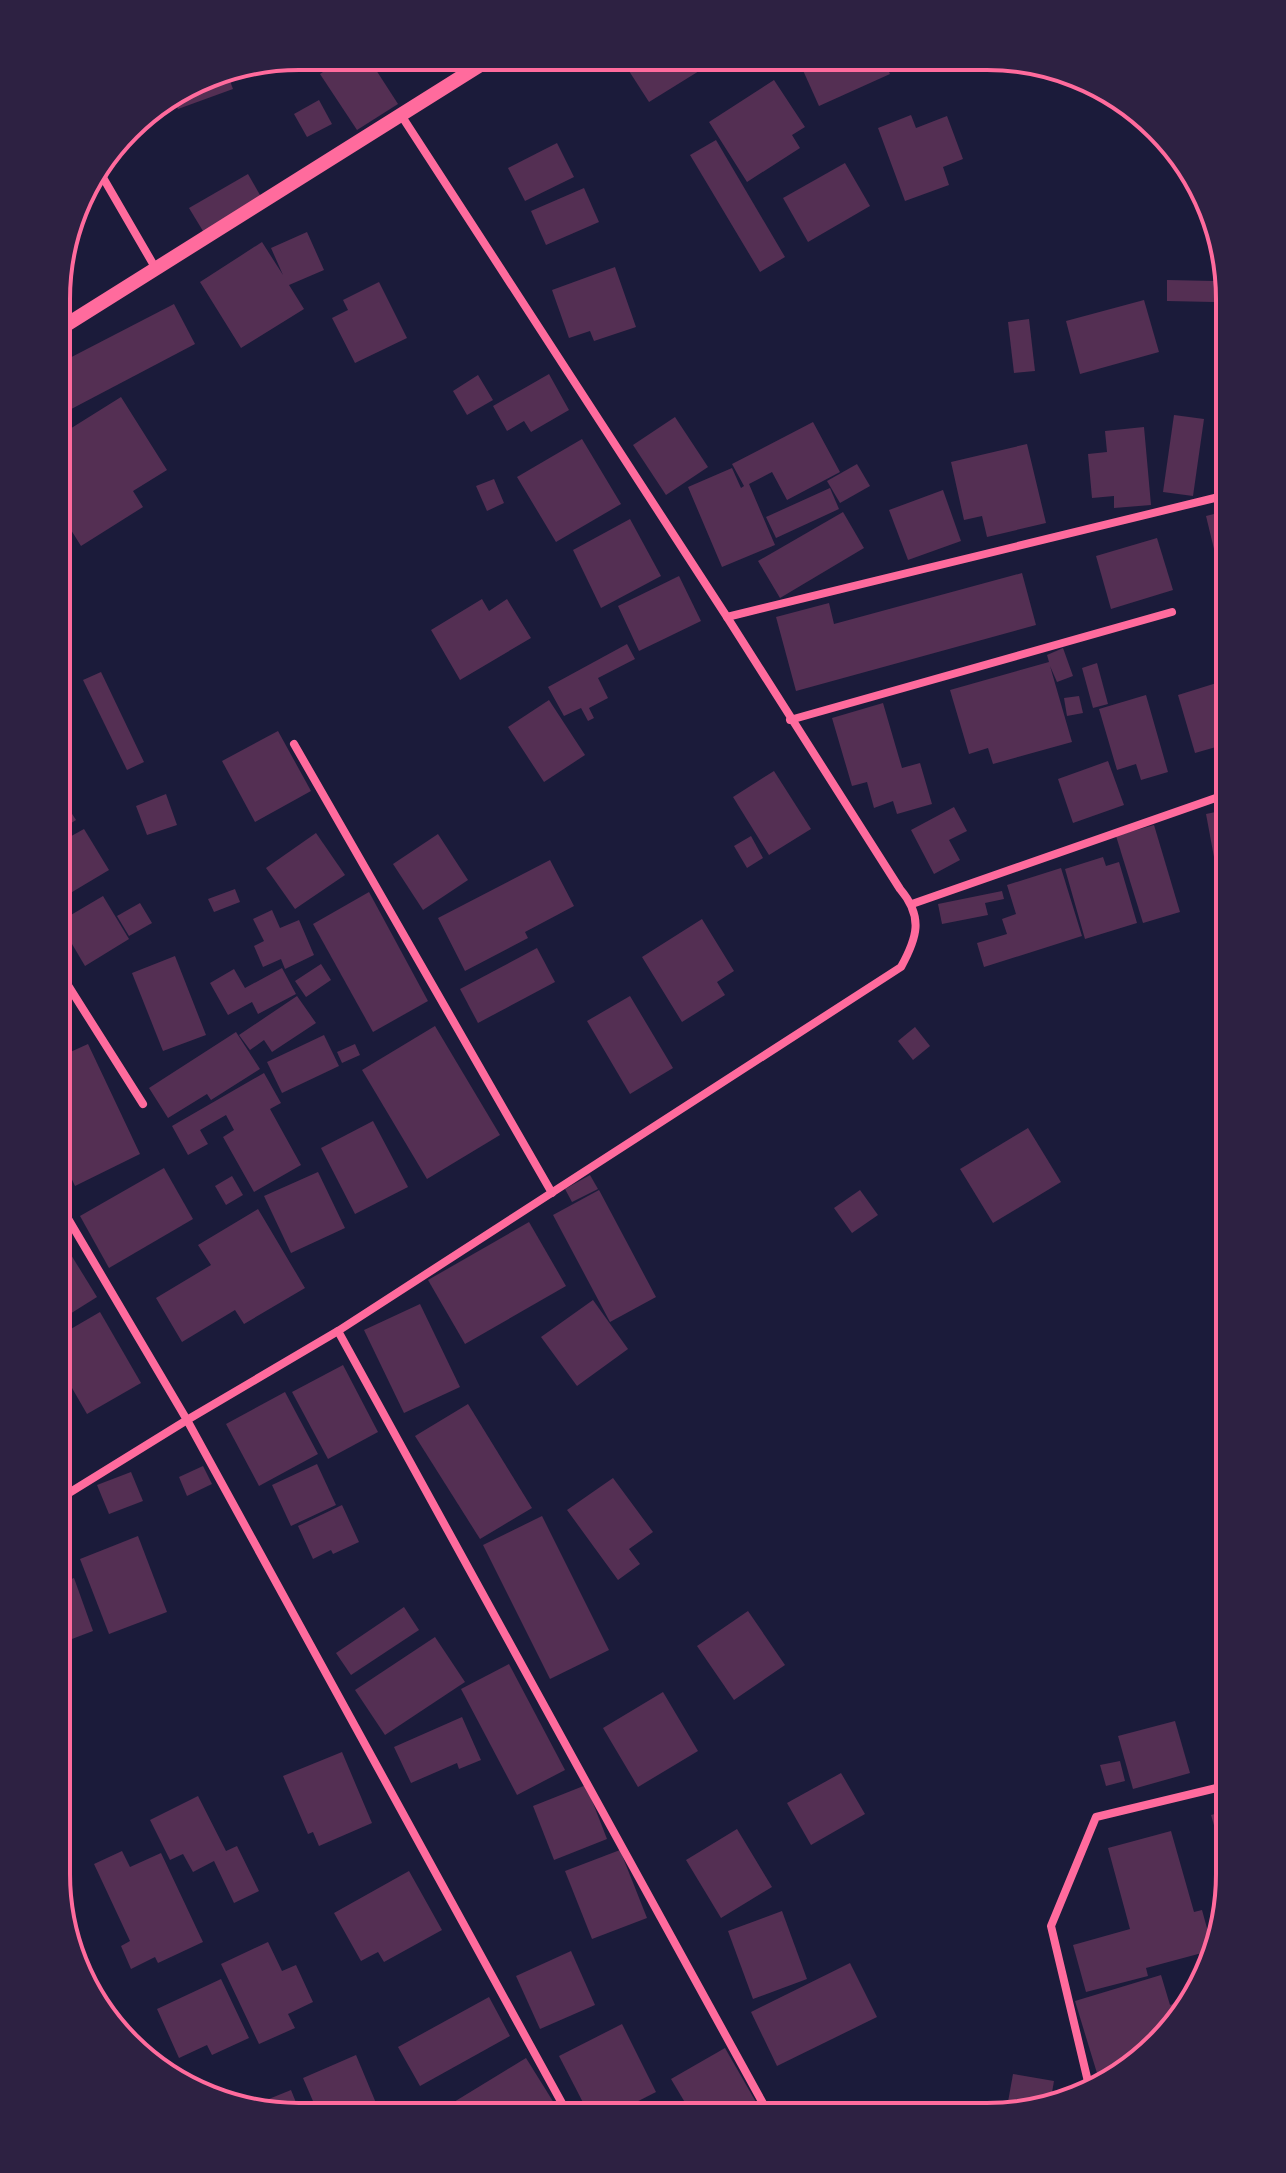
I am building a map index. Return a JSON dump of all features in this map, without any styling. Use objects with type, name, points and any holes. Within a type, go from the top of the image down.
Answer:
[{"type":"street","points":[[70,323],[472,70]]},
{"type":"street","points":[[70,1492],[338,1331],[901,967],[916,940],[912,904],[401,115]]},
{"type":"street","points":[[104,180],[156,269]]},
{"type":"street","points":[[727,617],[1216,498]]},
{"type":"street","points":[[790,720],[1172,612]]},
{"type":"street","points":[[294,744],[552,1193]]},
{"type":"street","points":[[912,904],[1216,798]]},
{"type":"street","points":[[70,989],[143,1104]]},
{"type":"street","points":[[70,1222],[187,1420],[562,2103]]},
{"type":"street","points":[[338,1331],[763,2103]]},
{"type":"street","points":[[1087,2079],[1051,1926],[1096,1817],[1216,1788]]},
{"type":"building","points":[[326,70],[376,70],[398,104],[357,130],[320,74]]},
{"type":"building","points":[[628,70],[701,70],[649,102]]},
{"type":"building","points":[[803,70],[888,70],[890,74],[819,106]]},
{"type":"building","points":[[774,80],[805,127],[792,135],[800,148],[747,182],[709,122]]},
{"type":"building","points":[[230,81],[233,89],[178,109],[177,106],[185,101]]},
{"type":"building","points":[[319,100],[332,124],[307,137],[294,114]]},
{"type":"building","points":[[911,115],[916,128],[947,116],[963,159],[943,167],[949,185],[905,201],[878,128]]},
{"type":"building","points":[[716,140],[785,257],[760,272],[690,155]]},
{"type":"building","points":[[557,143],[574,177],[525,201],[508,168]]},
{"type":"building","points":[[845,163],[870,206],[808,242],[783,198]]},
{"type":"building","points":[[248,174],[264,202],[206,236],[189,208]]},
{"type":"building","points":[[584,188],[599,222],[546,245],[531,211]]},
{"type":"building","points":[[307,232],[324,270],[289,285],[304,309],[241,348],[200,282],[262,242],[283,275],[271,248]]},
{"type":"building","points":[[615,267],[636,327],[594,341],[590,331],[569,338],[552,290]]},
{"type":"building","points":[[1167,280],[1214,281],[1214,302],[1167,301]]},
{"type":"building","points":[[379,282],[407,338],[355,363],[332,318],[348,310],[343,300]]},
{"type":"building","points":[[1144,300],[1159,352],[1080,374],[1066,321]]},
{"type":"building","points":[[174,304],[195,344],[70,410],[70,358]]},
{"type":"building","points":[[1029,319],[1035,371],[1014,373],[1008,322]]},
{"type":"building","points":[[549,374],[569,410],[531,432],[524,421],[507,431],[493,406]]},
{"type":"building","points":[[478,375],[493,400],[467,415],[453,391]]},
{"type":"building","points":[[121,397],[167,470],[133,491],[143,507],[81,546],[70,528],[70,429]]},
{"type":"building","points":[[1174,415],[1204,419],[1193,496],[1163,492]]},
{"type":"building","points":[[675,417],[708,467],[666,495],[633,445]]},
{"type":"building","points":[[813,422],[840,472],[787,500],[772,472],[749,484],[775,545],[722,567],[688,487],[732,468],[741,488],[744,486],[732,464]]},
{"type":"building","points":[[1144,427],[1151,505],[1114,508],[1114,496],[1092,498],[1088,454],[1107,452],[1105,431]]},
{"type":"building","points":[[582,439],[621,504],[556,542],[517,477]]},
{"type":"building","points":[[1027,444],[1046,523],[987,537],[982,516],[964,520],[951,462]]},
{"type":"building","points":[[857,464],[870,486],[840,503],[827,481]]},
{"type":"building","points":[[494,479],[504,503],[487,511],[476,486]]},
{"type":"building","points":[[830,488],[839,509],[776,538],[766,517]]},
{"type":"building","points":[[943,490],[961,541],[908,560],[889,510]]},
{"type":"building","points":[[843,512],[864,548],[780,598],[758,561]]},
{"type":"building","points":[[1216,514],[1216,557],[1206,516]]},
{"type":"building","points":[[630,519],[661,576],[601,608],[573,550]]},
{"type":"building","points":[[1157,538],[1173,590],[1111,609],[1096,556]]},
{"type":"building","points":[[1022,573],[1036,625],[796,691],[776,617],[829,603],[834,624]]},
{"type":"building","points":[[679,576],[701,621],[639,651],[618,606]]},
{"type":"building","points":[[482,599],[489,611],[507,599],[531,638],[460,680],[431,630]]},
{"type":"building","points":[[627,644],[635,659],[598,678],[608,698],[589,708],[594,718],[588,721],[581,708],[564,716],[548,687]]},
{"type":"building","points":[[1063,648],[1073,676],[1057,682],[1050,666],[1072,742],[993,764],[988,748],[969,754],[950,690],[1049,662],[1047,655]]},
{"type":"building","points":[[1097,663],[1108,704],[1093,708],[1082,668]]},
{"type":"building","points":[[101,672],[144,762],[127,770],[83,680]]},
{"type":"building","points":[[1216,683],[1216,747],[1195,753],[1178,695]]},
{"type":"building","points":[[1146,695],[1168,772],[1141,780],[1136,764],[1117,770],[1099,709]]},
{"type":"building","points":[[1079,696],[1083,713],[1067,716],[1064,698]]},
{"type":"building","points":[[549,700],[585,755],[544,782],[508,727]]},
{"type":"building","points":[[883,703],[902,768],[920,763],[932,804],[897,814],[893,801],[874,808],[867,782],[852,786],[832,718]]},
{"type":"building","points":[[278,731],[311,791],[255,822],[222,761]]},
{"type":"building","points":[[1108,761],[1124,805],[1073,823],[1058,779]]},
{"type":"building","points":[[774,771],[811,829],[769,855],[733,797]]},
{"type":"building","points":[[166,794],[177,825],[147,835],[136,806]]},
{"type":"building","points":[[954,807],[967,831],[949,840],[960,860],[934,874],[911,830]]},
{"type":"building","points":[[1216,812],[1216,868],[1206,814]]},
{"type":"building","points":[[1154,825],[1180,912],[1143,923],[1116,836]]},
{"type":"building","points":[[84,829],[109,870],[70,893],[70,837]]},
{"type":"building","points":[[316,833],[345,875],[295,909],[266,868]]},
{"type":"building","points":[[438,834],[468,880],[423,910],[393,864]]},
{"type":"building","points":[[751,836],[763,858],[747,868],[734,846]]},
{"type":"building","points":[[1103,857],[1106,866],[1119,862],[1137,923],[1085,939],[1065,869]]},
{"type":"building","points":[[550,860],[574,906],[525,932],[528,938],[465,971],[438,918]]},
{"type":"building","points":[[1061,868],[1082,936],[984,967],[977,943],[1007,934],[1002,919],[1016,914],[1007,885]]},
{"type":"building","points":[[235,889],[240,902],[214,912],[208,899]]},
{"type":"building","points":[[1002,891],[1004,899],[985,903],[988,915],[942,924],[938,904]]},
{"type":"building","points":[[369,892],[428,1001],[373,1032],[313,924]]},
{"type":"building","points":[[103,896],[129,939],[85,966],[70,941],[70,916]]},
{"type":"building","points":[[140,903],[152,923],[129,936],[117,916]]},
{"type":"building","points":[[272,910],[280,928],[299,920],[314,955],[285,969],[281,959],[263,967],[254,946],[264,941],[253,919]]},
{"type":"building","points":[[702,919],[734,971],[717,982],[725,995],[682,1022],[642,957]]},
{"type":"building","points":[[537,948],[555,982],[478,1023],[460,989]]},
{"type":"building","points":[[175,956],[206,1035],[163,1051],[132,973]]},
{"type":"building","points":[[321,964],[331,980],[306,997],[295,981]]},
{"type":"building","points":[[282,968],[296,994],[258,1014],[252,1002],[228,1015],[210,983],[234,969],[245,988]]},
{"type":"building","points":[[297,996],[316,1023],[272,1052],[264,1040],[250,1050],[239,1035]]},
{"type":"building","points":[[630,996],[673,1068],[630,1094],[587,1021]]},
{"type":"building","points":[[435,1026],[500,1135],[427,1179],[362,1070]]},
{"type":"building","points":[[915,1027],[930,1046],[913,1060],[898,1041]]},
{"type":"building","points":[[236,1032],[260,1069],[211,1100],[207,1094],[168,1118],[149,1088]]},
{"type":"building","points":[[324,1035],[339,1066],[282,1093],[267,1062]]},
{"type":"building","points":[[88,1044],[140,1154],[75,1186],[70,1175],[70,1052]]},
{"type":"building","points":[[355,1044],[360,1055],[342,1063],[337,1052]]},
{"type":"building","points":[[264,1073],[281,1103],[270,1109],[301,1165],[254,1192],[223,1137],[234,1130],[226,1115],[200,1130],[208,1144],[188,1155],[172,1126]]},
{"type":"building","points":[[373,1121],[408,1187],[355,1214],[321,1148]]},
{"type":"building","points":[[1028,1128],[1061,1182],[993,1223],[960,1169]]},
{"type":"building","points":[[164,1168],[193,1219],[109,1268],[80,1216]]},
{"type":"building","points":[[318,1172],[345,1228],[291,1253],[264,1196]]},
{"type":"building","points":[[590,1175],[598,1189],[572,1202],[565,1189]]},
{"type":"building","points":[[232,1176],[243,1195],[226,1205],[215,1186]]},
{"type":"building","points":[[599,1190],[656,1297],[610,1322],[553,1215]]},
{"type":"building","points":[[860,1190],[878,1215],[852,1233],[834,1208]]},
{"type":"building","points":[[258,1209],[305,1288],[244,1324],[235,1310],[182,1342],[156,1298],[211,1265],[198,1245]]},
{"type":"building","points":[[529,1222],[566,1286],[465,1344],[428,1280]]},
{"type":"building","points":[[70,1253],[97,1297],[70,1314]]},
{"type":"building","points":[[593,1300],[628,1349],[577,1386],[541,1337]]},
{"type":"building","points":[[420,1304],[460,1387],[404,1413],[364,1330]]},
{"type":"building","points":[[100,1312],[141,1383],[87,1414],[70,1385],[70,1329]]},
{"type":"building","points":[[343,1365],[378,1432],[328,1459],[292,1392]]},
{"type":"building","points":[[285,1392],[318,1454],[259,1486],[226,1424]]},
{"type":"building","points":[[468,1404],[532,1508],[480,1539],[415,1436]]},
{"type":"building","points":[[317,1464],[336,1505],[291,1526],[272,1485]]},
{"type":"building","points":[[203,1466],[212,1484],[187,1496],[179,1477]]},
{"type":"building","points":[[131,1472],[143,1501],[109,1514],[97,1485]]},
{"type":"building","points":[[613,1478],[653,1532],[629,1549],[640,1564],[618,1580],[567,1510]]},
{"type":"building","points":[[342,1505],[359,1542],[313,1559],[298,1526]]},
{"type":"building","points":[[542,1516],[609,1650],[550,1679],[483,1545]]},
{"type":"building","points":[[138,1536],[167,1612],[109,1634],[80,1559]]},
{"type":"building","points":[[74,1578],[93,1631],[70,1640],[70,1580]]},
{"type":"building","points":[[404,1607],[419,1630],[351,1675],[336,1653]]},
{"type":"building","points":[[748,1611],[785,1665],[734,1700],[697,1646]]},
{"type":"building","points":[[435,1637],[465,1682],[385,1735],[355,1690]]},
{"type":"building","points":[[509,1664],[565,1770],[517,1795],[461,1689]]},
{"type":"building","points":[[663,1692],[698,1751],[638,1787],[603,1728]]},
{"type":"building","points":[[462,1717],[481,1760],[459,1769],[457,1763],[411,1783],[394,1747]]},
{"type":"building","points":[[1175,1721],[1190,1773],[1133,1789],[1118,1736]]},
{"type":"building","points":[[342,1752],[372,1823],[319,1846],[313,1832],[308,1834],[283,1776]]},
{"type":"building","points":[[1120,1761],[1125,1781],[1106,1786],[1100,1765]]},
{"type":"building","points":[[841,1773],[865,1814],[811,1845],[787,1803]]},
{"type":"building","points":[[586,1785],[607,1839],[554,1860],[533,1806]]},
{"type":"building","points":[[198,1796],[226,1851],[237,1846],[259,1891],[234,1903],[214,1861],[193,1872],[183,1854],[170,1860],[150,1820]]},
{"type":"building","points":[[1216,1814],[1216,1832],[1211,1815]]},
{"type":"building","points":[[737,1829],[772,1887],[721,1918],[686,1860]]},
{"type":"building","points":[[1171,1831],[1194,1912],[1202,1910],[1208,1932],[1201,1953],[1146,1968],[1148,1976],[1086,1992],[1073,1945],[1130,1929],[1108,1848]]},
{"type":"building","points":[[620,1850],[647,1918],[592,1939],[565,1871]]},
{"type":"building","points":[[122,1851],[130,1867],[161,1853],[203,1942],[158,1963],[155,1957],[131,1969],[121,1946],[130,1941],[94,1864]]},
{"type":"building","points":[[409,1871],[442,1930],[384,1962],[378,1952],[361,1961],[334,1913]]},
{"type":"building","points":[[782,1911],[807,1979],[753,1999],[728,1931]]},
{"type":"building","points":[[268,1942],[282,1971],[296,1965],[313,2002],[288,2014],[295,2028],[259,2044],[221,1964]]},
{"type":"building","points":[[571,1951],[595,2005],[540,2029],[516,1976]]},
{"type":"building","points":[[850,1963],[877,2017],[777,2066],[751,2012]]},
{"type":"building","points":[[1161,1975],[1170,2005],[1175,2003],[1138,2046],[1097,2074],[1075,2001]]},
{"type":"building","points":[[221,1979],[249,2038],[212,2055],[207,2045],[179,2058],[157,2009]]},
{"type":"building","points":[[489,1997],[510,2036],[420,2086],[398,2047]]},
{"type":"building","points":[[622,2024],[656,2092],[634,2103],[583,2103],[559,2056]]},
{"type":"building","points":[[725,2048],[757,2103],[685,2103],[671,2079]]},
{"type":"building","points":[[356,2055],[376,2103],[314,2103],[303,2078]]},
{"type":"building","points":[[526,2058],[554,2103],[452,2103]]},
{"type":"building","points":[[1013,2074],[1054,2081],[1052,2093],[1008,2102]]},
{"type":"building","points":[[291,2090],[296,2103],[269,2101],[266,2100]]}]
